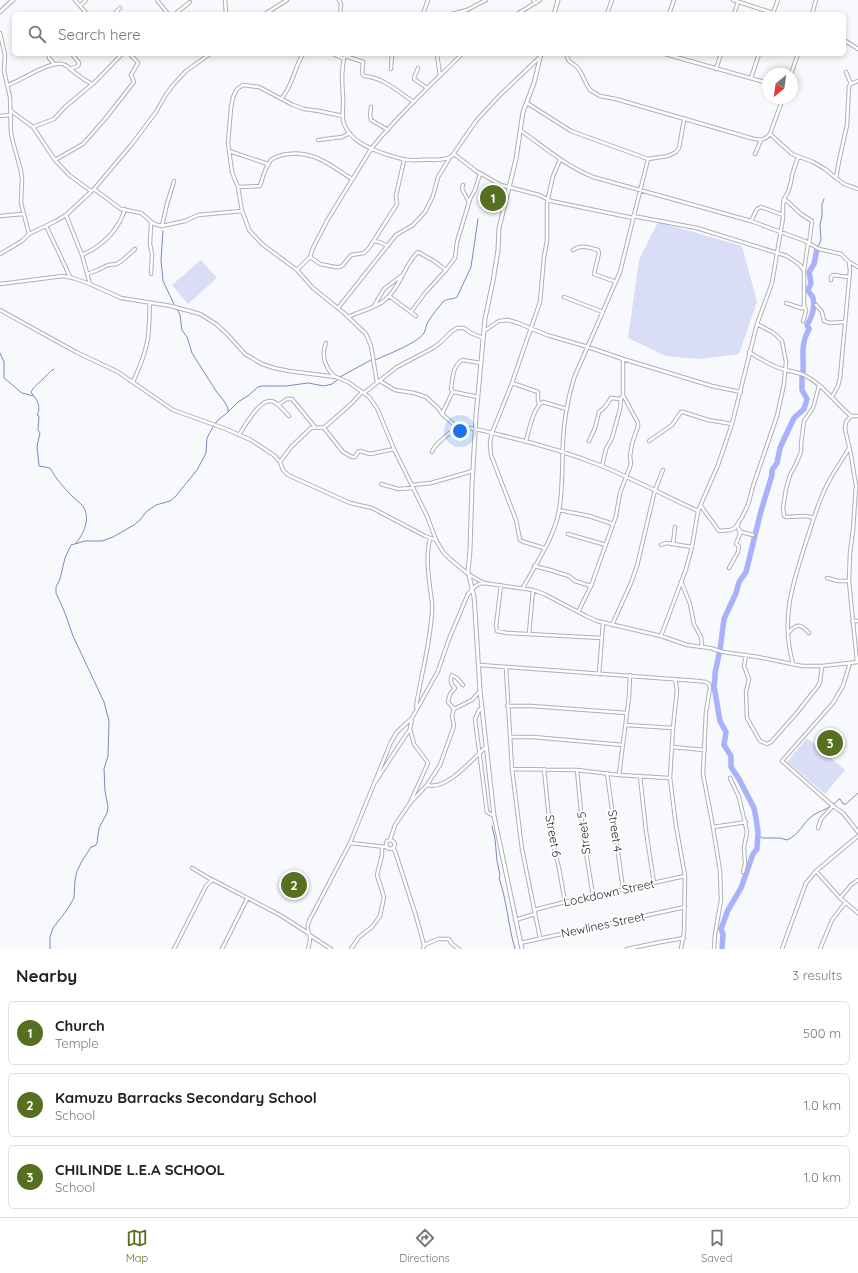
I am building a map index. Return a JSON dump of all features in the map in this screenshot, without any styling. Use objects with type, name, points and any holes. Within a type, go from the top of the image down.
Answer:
[{"type":"street","points":[[0,12],[13,0]]},
{"type":"street","points":[[75,0],[85,12]]},
{"type":"street","points":[[80,6],[86,0]]},
{"type":"street","points":[[157,0],[166,12]]},
{"type":"street","points":[[225,0],[226,12]]},
{"type":"street","points":[[268,12],[287,0]]},
{"type":"street","points":[[339,0],[342,4],[340,12]]},
{"type":"street","points":[[424,12],[428,0]]},
{"type":"street","points":[[460,12],[467,10],[486,0]]},
{"type":"street","points":[[533,0],[536,3]]},
{"type":"street","points":[[520,12],[540,0]]},
{"type":"street","points":[[555,12],[558,0]]},
{"type":"street","points":[[608,12],[612,0]]},
{"type":"street","points":[[670,12],[674,0]]},
{"type":"street","points":[[734,0],[770,12]]},
{"type":"street","points":[[773,12],[778,0]]},
{"type":"street","points":[[813,12],[816,0]]},
{"type":"street","points":[[178,12],[190,2]]},
{"type":"street","points":[[735,12],[738,2]]},
{"type":"street","points":[[116,12],[120,8]]},
{"type":"street","points":[[0,33],[5,55],[4,71],[10,97],[13,142],[22,179],[20,197],[29,234]]},
{"type":"street","points":[[846,41],[858,49]]},
{"type":"street","points":[[49,56],[54,64]]},
{"type":"street","points":[[70,69],[78,66],[79,63],[74,56]]},
{"type":"street","points":[[33,127],[54,119],[120,56]]},
{"type":"street","points":[[55,160],[83,144],[134,82],[131,75],[138,64],[132,56]]},
{"type":"street","points":[[281,99],[289,87],[302,56]]},
{"type":"street","points":[[414,102],[390,84],[373,77],[364,76],[362,73],[363,62],[345,56],[341,77],[344,102],[344,123],[358,142],[371,149],[404,160],[449,158]]},
{"type":"street","points":[[391,69],[392,56]]},
{"type":"street","points":[[437,56],[440,76]]},
{"type":"street","points":[[297,270],[310,257],[328,219],[371,149],[427,88],[460,56]]},
{"type":"street","points":[[522,949],[494,816],[480,691],[480,665],[476,617],[468,574],[473,471],[483,338],[496,258],[499,228],[516,159],[523,112],[534,83],[540,56]]},
{"type":"street","points":[[338,308],[396,235],[413,225],[425,212],[433,196],[438,177],[449,158],[454,154],[476,120],[540,56]]},
{"type":"street","points":[[567,56],[569,61],[578,67],[590,90],[600,96],[616,99],[684,120],[754,139],[762,140],[768,137],[781,104]]},
{"type":"street","points":[[672,56],[762,81]]},
{"type":"street","points":[[716,69],[720,56]]},
{"type":"street","points":[[752,78],[758,56]]},
{"type":"street","points":[[793,68],[797,56]]},
{"type":"street","points":[[0,254],[22,242],[29,234],[66,215],[93,190],[132,144],[156,112],[173,85],[186,71],[206,58]]},
{"type":"street","points":[[8,85],[57,63],[64,64],[81,78],[92,84]]},
{"type":"street","points":[[418,68],[414,79],[427,88]]},
{"type":"street","points":[[836,178],[847,125],[849,88],[851,84],[846,72]]},
{"type":"street","points":[[851,84],[858,81]]},
{"type":"street","points":[[343,116],[320,110],[304,109],[267,91],[253,86],[243,85],[237,89],[233,97],[229,150],[232,172],[238,187],[242,211],[249,230],[272,252],[297,270],[313,288],[338,308],[366,334],[370,341],[379,382]]},
{"type":"street","points":[[527,103],[571,131],[648,159],[668,156],[676,152],[679,148],[684,120]]},
{"type":"street","points":[[371,107],[371,120],[388,130]]},
{"type":"street","points":[[11,111],[33,127],[55,160],[69,175],[124,210],[141,213],[154,224],[162,226],[185,221],[198,215],[242,211]]},
{"type":"street","points":[[0,116],[11,115]]},
{"type":"street","points":[[520,130],[560,160],[582,173],[640,191],[657,194],[671,200],[751,221],[808,243],[819,249],[841,254],[849,262],[858,267]]},
{"type":"street","points":[[318,140],[342,137],[350,133]]},
{"type":"street","points":[[770,134],[792,154],[813,162],[844,184],[858,188]]},
{"type":"street","points":[[755,154],[762,140]]},
{"type":"street","points":[[229,150],[268,164]]},
{"type":"street","points":[[238,187],[260,186],[268,164],[272,159],[288,154],[306,154],[317,157],[352,179]]},
{"type":"street","points":[[454,154],[480,174],[501,186],[539,195],[551,201],[697,228],[787,256],[798,264],[804,271]]},
{"type":"street","points":[[661,636],[692,547],[698,511],[718,465],[732,424],[741,392],[749,352],[757,324],[772,283],[783,215],[784,199],[788,192],[798,157]]},
{"type":"street","points":[[523,588],[553,531],[559,510],[563,440],[567,410],[574,378],[616,282],[623,262],[648,159]]},
{"type":"street","points":[[310,257],[320,264],[340,267],[351,255],[360,254],[366,251],[397,204],[396,196],[404,160]]},
{"type":"street","points":[[544,548],[520,540],[516,520],[491,455],[490,442],[492,433],[532,328],[540,302],[547,241],[547,199],[553,176],[560,160]]},
{"type":"street","points":[[411,312],[456,256],[457,242],[469,202],[480,174]]},
{"type":"street","points":[[162,226],[174,181]]},
{"type":"street","points":[[463,186],[462,189],[469,202]]},
{"type":"street","points":[[784,199],[801,214],[812,221],[804,271],[805,313],[803,320]]},
{"type":"street","points":[[751,221],[757,209],[761,207],[783,215]]},
{"type":"street","points":[[82,255],[93,250],[110,235],[119,223],[124,210]]},
{"type":"street","points":[[0,216],[23,214]]},
{"type":"street","points":[[66,215],[82,255],[90,284]]},
{"type":"street","points":[[151,222],[151,274]]},
{"type":"street","points":[[46,226],[70,277]]},
{"type":"street","points":[[374,241],[388,246]]},
{"type":"street","points":[[573,250],[582,246],[598,250],[599,253],[594,274],[616,282]]},
{"type":"street","points":[[87,274],[108,265],[117,264],[135,249]]},
{"type":"street","points":[[348,317],[383,302],[389,296],[403,275],[407,265],[418,252],[446,270]]},
{"type":"street","points":[[832,397],[838,386],[840,378],[849,262]]},
{"type":"street","points":[[374,306],[384,289],[403,275]]},
{"type":"street","points":[[831,280],[833,275],[849,277]]},
{"type":"street","points":[[0,284],[63,276],[70,277],[121,298],[178,308],[206,317],[228,334],[245,354],[266,366],[289,371],[336,377],[348,382],[363,392],[375,404],[394,449],[427,516],[436,540],[446,556],[468,574],[484,583],[533,590],[603,623],[661,636],[687,645],[765,658],[794,665],[822,666],[857,662],[849,581],[850,554],[857,501],[856,478],[845,429],[846,422],[851,416]]},
{"type":"street","points":[[389,296],[416,316]]},
{"type":"street","points":[[564,297],[603,312]]},
{"type":"street","points":[[133,382],[142,362],[145,349],[149,326],[150,302]]},
{"type":"street","points":[[786,302],[801,308],[803,308],[804,305]]},
{"type":"street","points":[[816,305],[822,312],[824,321],[830,323],[844,322]]},
{"type":"street","points":[[0,310],[76,352],[118,372],[173,410],[251,440],[266,449],[280,462],[283,470],[288,475],[350,503],[372,508],[430,539],[436,540]]},
{"type":"street","points":[[484,331],[495,323],[504,320],[518,323],[562,340],[588,346],[624,359],[712,386],[741,392]]},
{"type":"street","points":[[700,506],[718,530],[733,530],[738,525],[748,505],[753,486],[778,416],[786,362],[782,341],[772,332],[757,324]]},
{"type":"street","points":[[280,462],[291,447],[311,428],[324,428],[352,404],[363,392],[379,382],[400,365],[433,348],[457,328],[464,328],[483,338]]},
{"type":"street","points":[[326,343],[324,347],[326,364],[336,377]]},
{"type":"street","points":[[749,352],[770,365],[802,374],[832,397],[851,416],[858,416]]},
{"type":"street","points":[[602,466],[606,449],[612,438],[623,395],[624,359]]},
{"type":"street","points":[[442,414],[453,392],[451,388],[453,372],[459,362],[462,360],[481,363]]},
{"type":"street","points":[[379,382],[395,390],[414,393],[426,397],[442,414],[459,428]]},
{"type":"street","points":[[512,383],[538,392],[539,404],[531,421],[526,441]]},
{"type":"street","points":[[814,518],[804,516],[786,517],[784,516],[783,508],[790,475],[801,452],[804,421],[813,408],[819,386]]},
{"type":"street","points":[[453,392],[478,397]]},
{"type":"street","points":[[578,612],[591,586],[606,546],[620,493],[631,464],[630,456],[632,444],[638,423],[623,395]]},
{"type":"street","points":[[589,441],[595,428],[600,410],[606,407],[611,398],[621,399]]},
{"type":"street","points":[[278,405],[287,399],[292,399],[315,427]]},
{"type":"street","points":[[239,435],[263,403],[270,400],[278,405],[289,416]]},
{"type":"street","points":[[539,404],[543,402],[567,410]]},
{"type":"street","points":[[649,441],[670,427],[681,412],[708,420],[732,424]]},
{"type":"street","points":[[324,428],[343,452],[352,457],[360,451],[370,454],[394,449]]},
{"type":"street","points":[[432,452],[436,445],[459,428],[476,429],[526,441],[602,466],[698,511]]},
{"type":"street","points":[[794,665],[788,632],[788,612],[793,585],[814,518],[827,484],[849,448]]},
{"type":"street","points":[[612,625],[637,566],[655,490],[662,470]]},
{"type":"street","points":[[381,484],[398,489],[413,487],[473,471]]},
{"type":"street","points":[[559,510],[589,516],[613,524]]},
{"type":"street","points":[[729,568],[739,550],[739,546],[736,543],[740,534],[738,525]]},
{"type":"street","points":[[674,544],[672,542],[675,527]]},
{"type":"street","points":[[739,531],[753,535]]},
{"type":"street","points":[[568,534],[606,546]]},
{"type":"street","points":[[416,709],[431,631],[432,602],[427,549],[430,539]]},
{"type":"street","points":[[661,546],[666,543],[692,547]]},
{"type":"street","points":[[534,566],[569,576],[575,581],[591,586]]},
{"type":"street","points":[[827,578],[838,581],[849,581]]},
{"type":"street","points":[[681,581],[690,604],[694,624],[701,637],[702,648]]},
{"type":"street","points":[[373,785],[382,774],[410,729],[412,718],[416,709],[438,673],[458,618],[472,589],[478,584],[484,583]]},
{"type":"street","points":[[501,586],[496,626],[497,631],[602,638]]},
{"type":"street","points":[[529,634],[533,590]]},
{"type":"street","points":[[852,621],[858,621]]},
{"type":"street","points":[[599,674],[603,623]]},
{"type":"street","points":[[788,632],[793,627],[798,626],[803,627],[809,633]]},
{"type":"street","points":[[746,655],[744,666],[749,679],[746,692],[746,714],[760,741],[764,744],[769,744],[771,742],[818,686],[822,666]]},
{"type":"street","points":[[850,663],[843,686],[833,703],[782,761],[843,813],[858,832]]},
{"type":"street","points":[[480,665],[675,679],[706,682],[709,684],[710,688],[706,712],[703,774],[714,828],[720,871],[721,900],[714,949]]},
{"type":"street","points":[[506,668],[507,706],[512,769],[522,849],[540,938]]},
{"type":"street","points":[[454,709],[448,702],[450,695],[455,688],[451,683],[452,675],[463,685]]},
{"type":"street","points":[[619,775],[630,693],[630,676]]},
{"type":"street","points":[[675,679],[677,690],[670,778],[675,819],[685,876],[684,938],[682,949]]},
{"type":"street","points":[[386,847],[386,843],[390,840],[395,825],[410,803],[427,785],[440,764],[454,726],[452,716],[454,709],[474,698],[480,691]]},
{"type":"street","points":[[507,706],[531,706],[627,713]]},
{"type":"street","points":[[482,709],[479,710],[475,719],[487,812],[494,816]]},
{"type":"street","points":[[308,933],[307,929],[309,921],[350,843],[391,742],[397,732],[412,718]]},
{"type":"street","points":[[626,726],[673,728]]},
{"type":"street","points":[[410,729],[414,744],[428,763],[410,803]]},
{"type":"street","points":[[510,737],[533,737],[623,745]]},
{"type":"street","points":[[427,785],[438,785],[461,772],[486,747]]},
{"type":"street","points":[[672,747],[705,750]]},
{"type":"street","points":[[512,769],[577,770],[619,775],[670,778]]},
{"type":"street","name":"Street 6","points":[[544,769],[551,837],[559,868],[565,902]]},
{"type":"street","name":"Street 5","points":[[577,770],[583,833],[593,896]]},
{"type":"street","name":"Street 4","points":[[607,773],[623,889]]},
{"type":"street","points":[[640,776],[654,883]]},
{"type":"street","points":[[730,778],[739,797],[746,822],[747,832],[744,847],[745,864],[743,872]]},
{"type":"street","points":[[818,828],[821,819],[833,806]]},
{"type":"street","points":[[714,828],[746,822]]},
{"type":"street","points":[[782,949],[803,888],[809,878],[858,836]]},
{"type":"street","points":[[390,840],[394,843],[393,848],[408,890],[424,945]]},
{"type":"street","points":[[350,843],[386,847],[389,849],[393,848]]},
{"type":"street","points":[[351,949],[359,937],[372,927],[380,916],[384,897],[378,875],[382,847]]},
{"type":"street","points":[[192,868],[247,899],[280,915],[331,949]]},
{"type":"street","points":[[816,871],[840,898],[858,913]]},
{"type":"street","name":"Lockdown Street","points":[[534,910],[685,876]]},
{"type":"street","points":[[174,949],[206,886],[213,880]]},
{"type":"street","points":[[840,898],[851,885],[858,880]]},
{"type":"street","points":[[222,949],[247,899]]},
{"type":"street","points":[[820,949],[832,920],[845,903]]},
{"type":"street","name":"Newlines Street","points":[[520,943],[685,907]]},
{"type":"street","points":[[515,920],[535,914]]},
{"type":"street","points":[[308,949],[310,936]]},
{"type":"street","points":[[422,949],[424,945],[442,938],[449,939],[457,948]]},
{"type":"street","points":[[627,949],[684,938]]},
{"type":"shaded area","points":[[658,222],[742,246],[757,302],[739,354],[700,359],[666,356],[628,338],[639,260]]},
{"type":"shaded area","points":[[201,260],[217,278],[188,304],[172,285]]},
{"type":"shaded area","points":[[807,738],[845,770],[825,794],[787,762]]},
{"type":"waterway","points":[[818,247],[821,240],[820,225],[822,204],[824,199]]},
{"type":"waterway","points":[[375,360],[415,341],[424,333],[430,319],[443,302],[457,297],[471,267],[478,219]]},
{"type":"waterway","points":[[163,231],[161,260],[163,281],[174,304]]},
{"type":"waterway","points":[[803,372],[803,345],[809,329],[807,325],[812,315],[814,305],[813,298],[808,290],[811,283],[809,272],[814,264],[817,249]]},
{"type":"waterway","points":[[50,949],[50,937],[53,928],[74,898],[77,871],[91,847],[95,846],[97,843],[99,828],[107,813],[108,807],[105,791],[104,769],[108,756],[109,721],[104,702],[73,636],[56,593],[56,587],[60,579],[65,558],[71,545],[85,541],[102,541],[113,537],[134,525],[146,512],[156,505],[170,501],[175,497],[197,470],[206,453],[207,438],[214,425],[228,412],[228,408],[224,401],[192,353],[187,337],[182,330],[180,315],[177,309]]},
{"type":"waterway","points":[[0,353],[4,362],[4,378],[22,393],[34,396],[38,403],[39,410],[37,415],[39,416],[38,430],[40,433],[37,446],[39,466],[50,468],[63,487],[82,505],[86,512],[85,526],[76,543]]},
{"type":"waterway","points":[[340,377],[371,360]]},
{"type":"waterway","points":[[33,395],[31,392],[33,388],[54,369]]},
{"type":"waterway","points":[[722,949],[723,934],[721,929],[728,910],[741,888],[753,854],[757,849],[758,832],[754,808],[731,767],[731,756],[724,745],[726,732],[720,721],[714,686],[715,673],[724,619],[736,593],[739,582],[746,572],[761,511],[772,475],[772,470],[777,463],[780,448],[794,418],[804,409],[807,399],[802,390],[802,376]]},
{"type":"waterway","points":[[228,412],[238,402],[258,387],[286,386],[308,383],[324,386],[332,384],[337,380]]},
{"type":"waterway","points":[[758,836],[763,838],[780,838],[787,840],[795,835],[812,816],[830,807],[839,799],[843,804],[846,804],[858,793]]},
{"type":"waterway","points":[[492,826],[500,875],[499,878],[515,949]]},
{"type":"place","name":"Church","points":[[493,198]]},
{"type":"place","name":"CHILINDE L.E.A SCHOOL","points":[[830,743]]},
{"type":"place","name":"Kamuzu Barracks Secondary School","points":[[294,885]]}]
